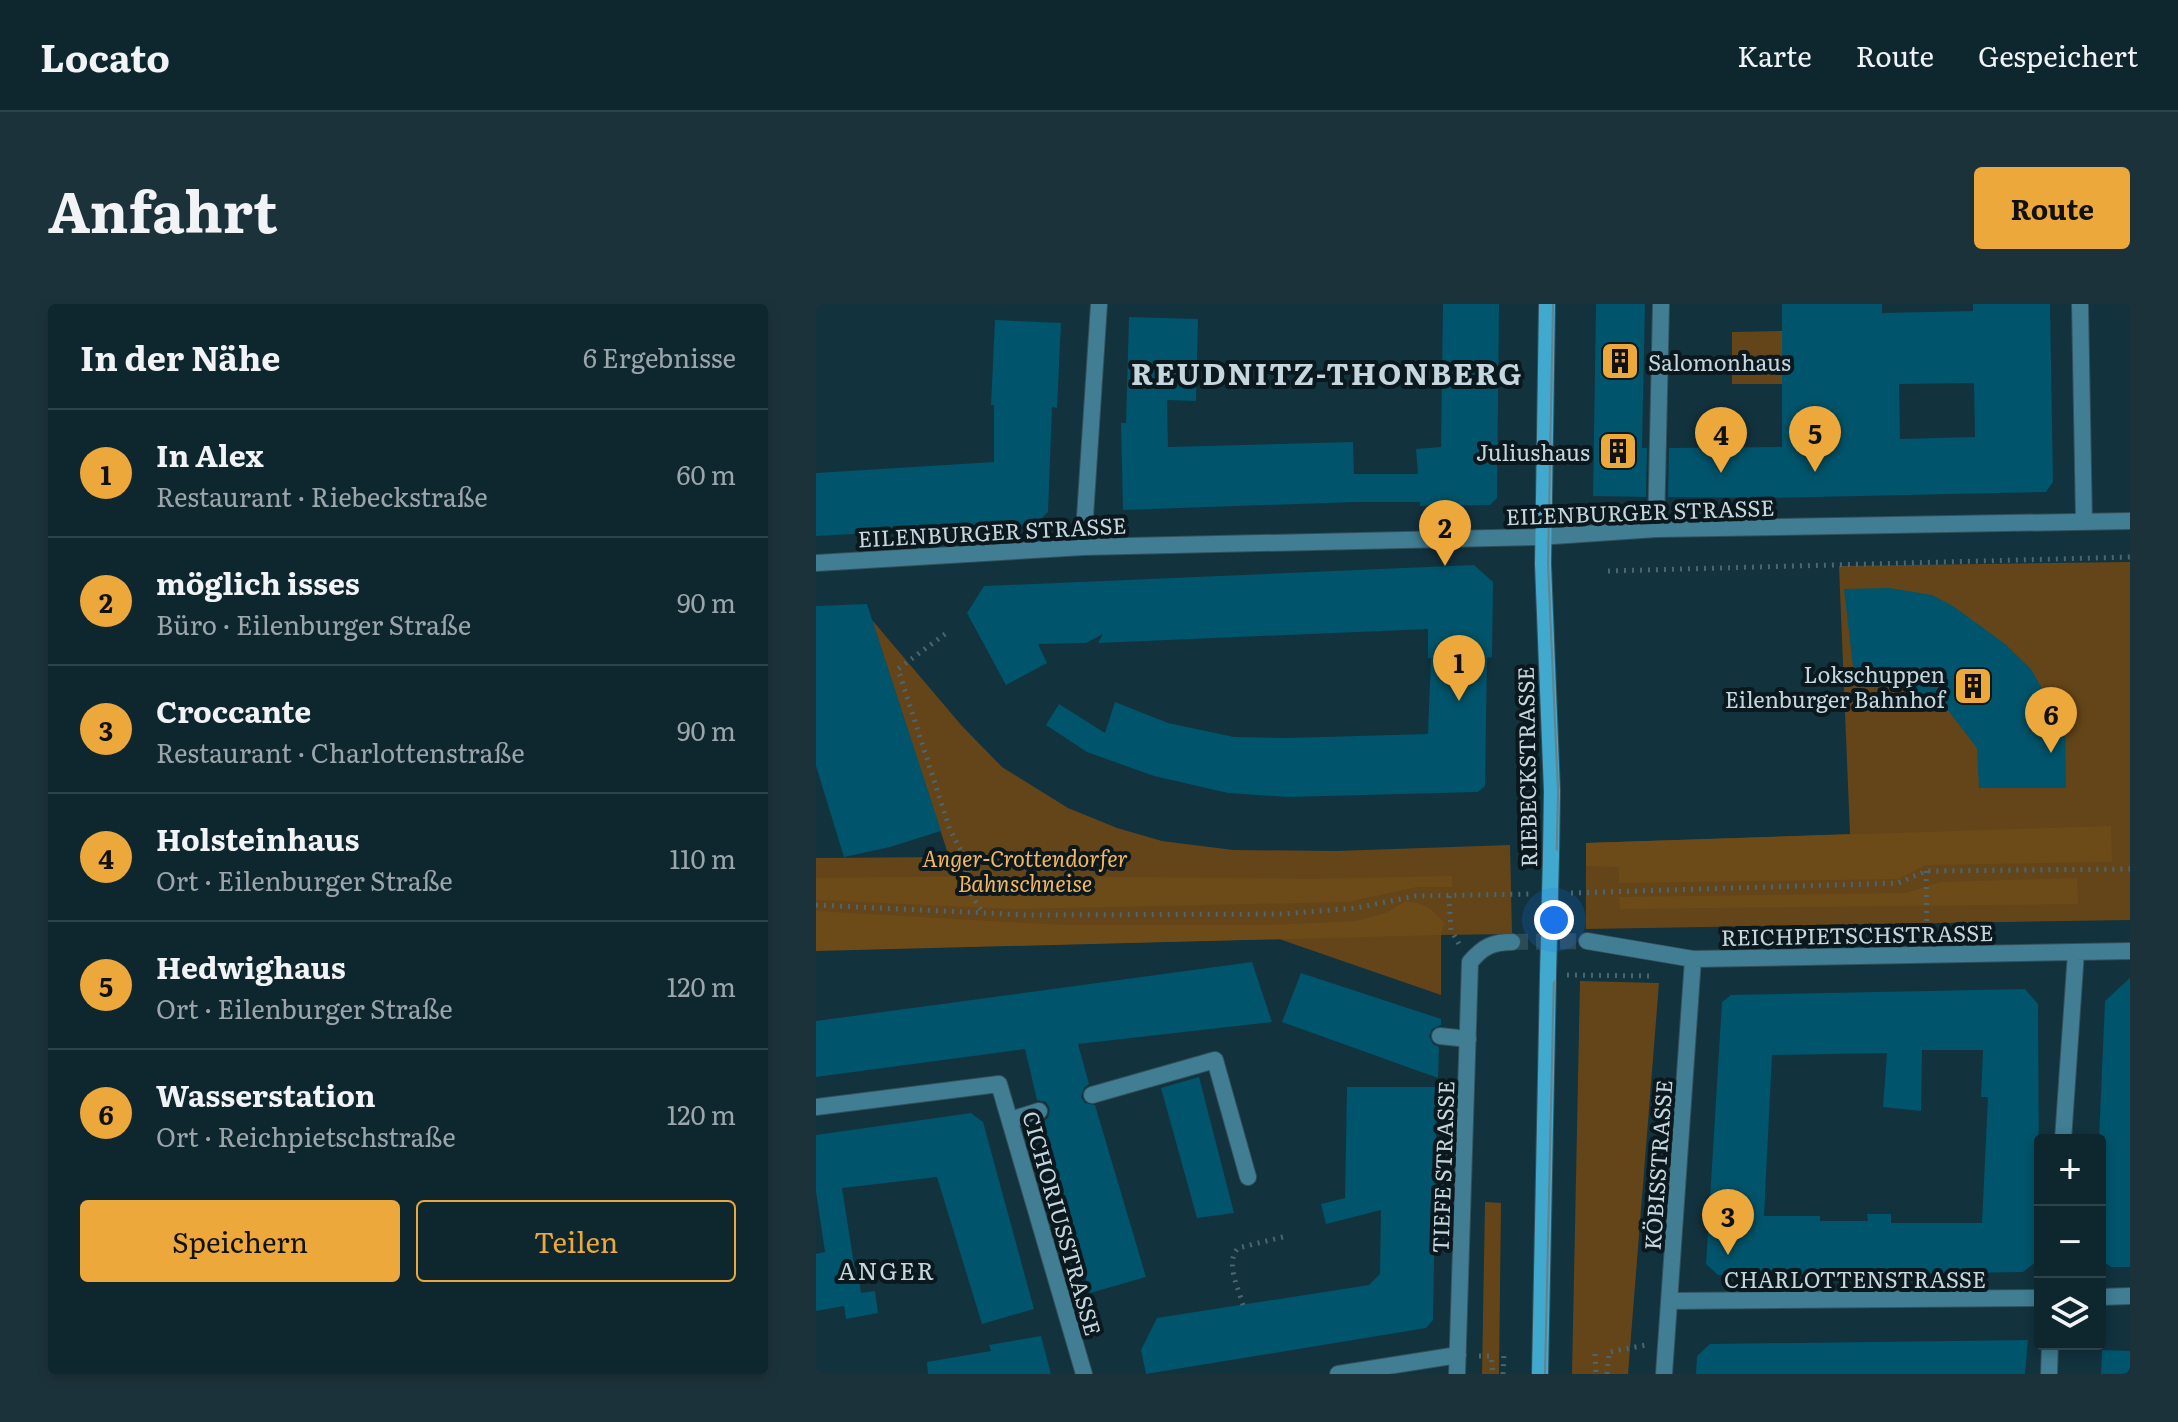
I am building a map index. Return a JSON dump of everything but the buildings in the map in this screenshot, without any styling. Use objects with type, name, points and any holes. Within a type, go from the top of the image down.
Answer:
[{"type":"main road","name":"RIEBECKSTRASSE","points":[[1540,1374],[1552,791],[1543,537],[1547,304]]},
{"type":"street","points":[[1083,547],[1099,304]]},
{"type":"street","points":[[1656,529],[1661,304]]},
{"type":"street","points":[[2080,304],[2084,522]]},
{"type":"street","name":"EILENBURGER STRASSE","points":[[816,563],[1083,547],[1543,537],[1656,529],[2130,521]]},
{"type":"street","name":"REICHPIETSCHSTRASSE","points":[[1587,941],[1693,959],[2130,951]]},
{"type":"street","points":[[1470,962],[1481,948],[1497,942],[1512,942]]},
{"type":"street","points":[[2063,1134],[2076,952]]},
{"type":"street","name":"KÖBISSTRASSE","points":[[1664,1374],[1693,959]]},
{"type":"street","name":"TIEFE STRASSE","points":[[1457,1374],[1470,962]]},
{"type":"street","points":[[1440,1036],[1468,1039]]},
{"type":"street","points":[[1092,1095],[1215,1060],[1248,1177]]},
{"type":"street","name":"CICHORIUSSTRASSE","points":[[816,1107],[999,1084],[1084,1374]]},
{"type":"street","points":[[1010,1120],[1039,1111]]},
{"type":"street","points":[[2106,1297],[2130,1296]]},
{"type":"street","name":"CHARLOTTENSTRASSE","points":[[1670,1301],[2034,1298]]},
{"type":"street","points":[[2049,1374],[2050,1350]]},
{"type":"street","points":[[1338,1374],[1458,1355]]},
{"type":"path","points":[[1608,571],[2130,557]]},
{"type":"path","points":[[945,634],[898,669],[950,830],[964,856],[972,896],[983,913]]},
{"type":"path","points":[[1566,893],[1898,883],[1926,871],[2130,869]]},
{"type":"path","points":[[1926,871],[1926,954]]},
{"type":"path","points":[[816,905],[1067,916],[1283,914],[1356,908],[1416,896],[1534,894]]},
{"type":"path","points":[[1449,896],[1451,930],[1470,962]]},
{"type":"path","points":[[1580,975],[1631,977]]},
{"type":"path","points":[[1243,1305],[1231,1262],[1232,1254],[1238,1248],[1287,1236]]},
{"type":"path","points":[[1607,1374],[1609,1352],[1667,1341]]},
{"type":"path","points":[[1503,1374],[1504,1354]]},
{"type":"path","points":[[1595,1354],[1596,1374]]},
{"type":"green space","points":[[1782,331],[1782,384],[1732,384],[1732,332]]},
{"type":"green space","points":[[2130,562],[2130,920],[1586,929],[1586,843],[1850,834],[1839,566]]},
{"type":"green space","name":"Anger-Crottendorfer Bahnschneise","points":[[872,620],[962,726],[1002,767],[1068,808],[1117,828],[1162,841],[1233,850],[1336,851],[1510,845],[1512,934],[1441,935],[1441,995],[1279,939],[816,950],[816,858],[949,857]]},
{"type":"green space","points":[[1580,981],[1659,983],[1628,1374],[1572,1374]]},
{"type":"green space","points":[[1485,1202],[1501,1203],[1499,1374],[1482,1374]]},
{"type":"shaded area","points":[[2111,826],[2112,862],[1926,865],[1898,879],[1619,883],[1619,867],[1586,866],[1586,843]]},
{"type":"shaded area","points":[[1452,876],[1452,887],[1417,887],[1348,902],[1015,909],[816,900],[816,878],[1315,879]]},
{"type":"shaded area","points":[[2077,878],[2078,904],[1620,909],[1619,897],[1906,893],[1940,882]]},
{"type":"shaded area","points":[[1406,901],[1423,905],[1436,914],[1444,923],[1441,935],[816,951],[816,911],[1064,925],[1271,925],[1356,921],[1386,913]]},
{"type":"tunnel","points":[[1512,942],[1587,941]]},
{"type":"tram line","points":[[1545,1374],[1558,791],[1548,564],[1553,304]]},
{"type":"place","name":"Salomonhaus","points":[[1620,361]]},
{"type":"place","name":"Juliushaus","points":[[1618,451]]},
{"type":"place","name":"Hedwighaus","points":[[1815,472]]},
{"type":"place","name":"Holsteinhaus","points":[[1721,473]]},
{"type":"place","name":"möglich isses","points":[[1445,566]]},
{"type":"place","name":"Lokschuppen Eilenburger Bahnhof","points":[[1973,686]]},
{"type":"place","name":"In Alex","points":[[1459,701]]},
{"type":"place","name":"Wasserstation","points":[[2051,753]]},
{"type":"place","name":"Croccante","points":[[1728,1255]]},
{"type":"district","name":"REUDNITZ-THONBERG","points":[[1327,372]]},
{"type":"district","name":"ANGER","points":[[887,1269]]}]
